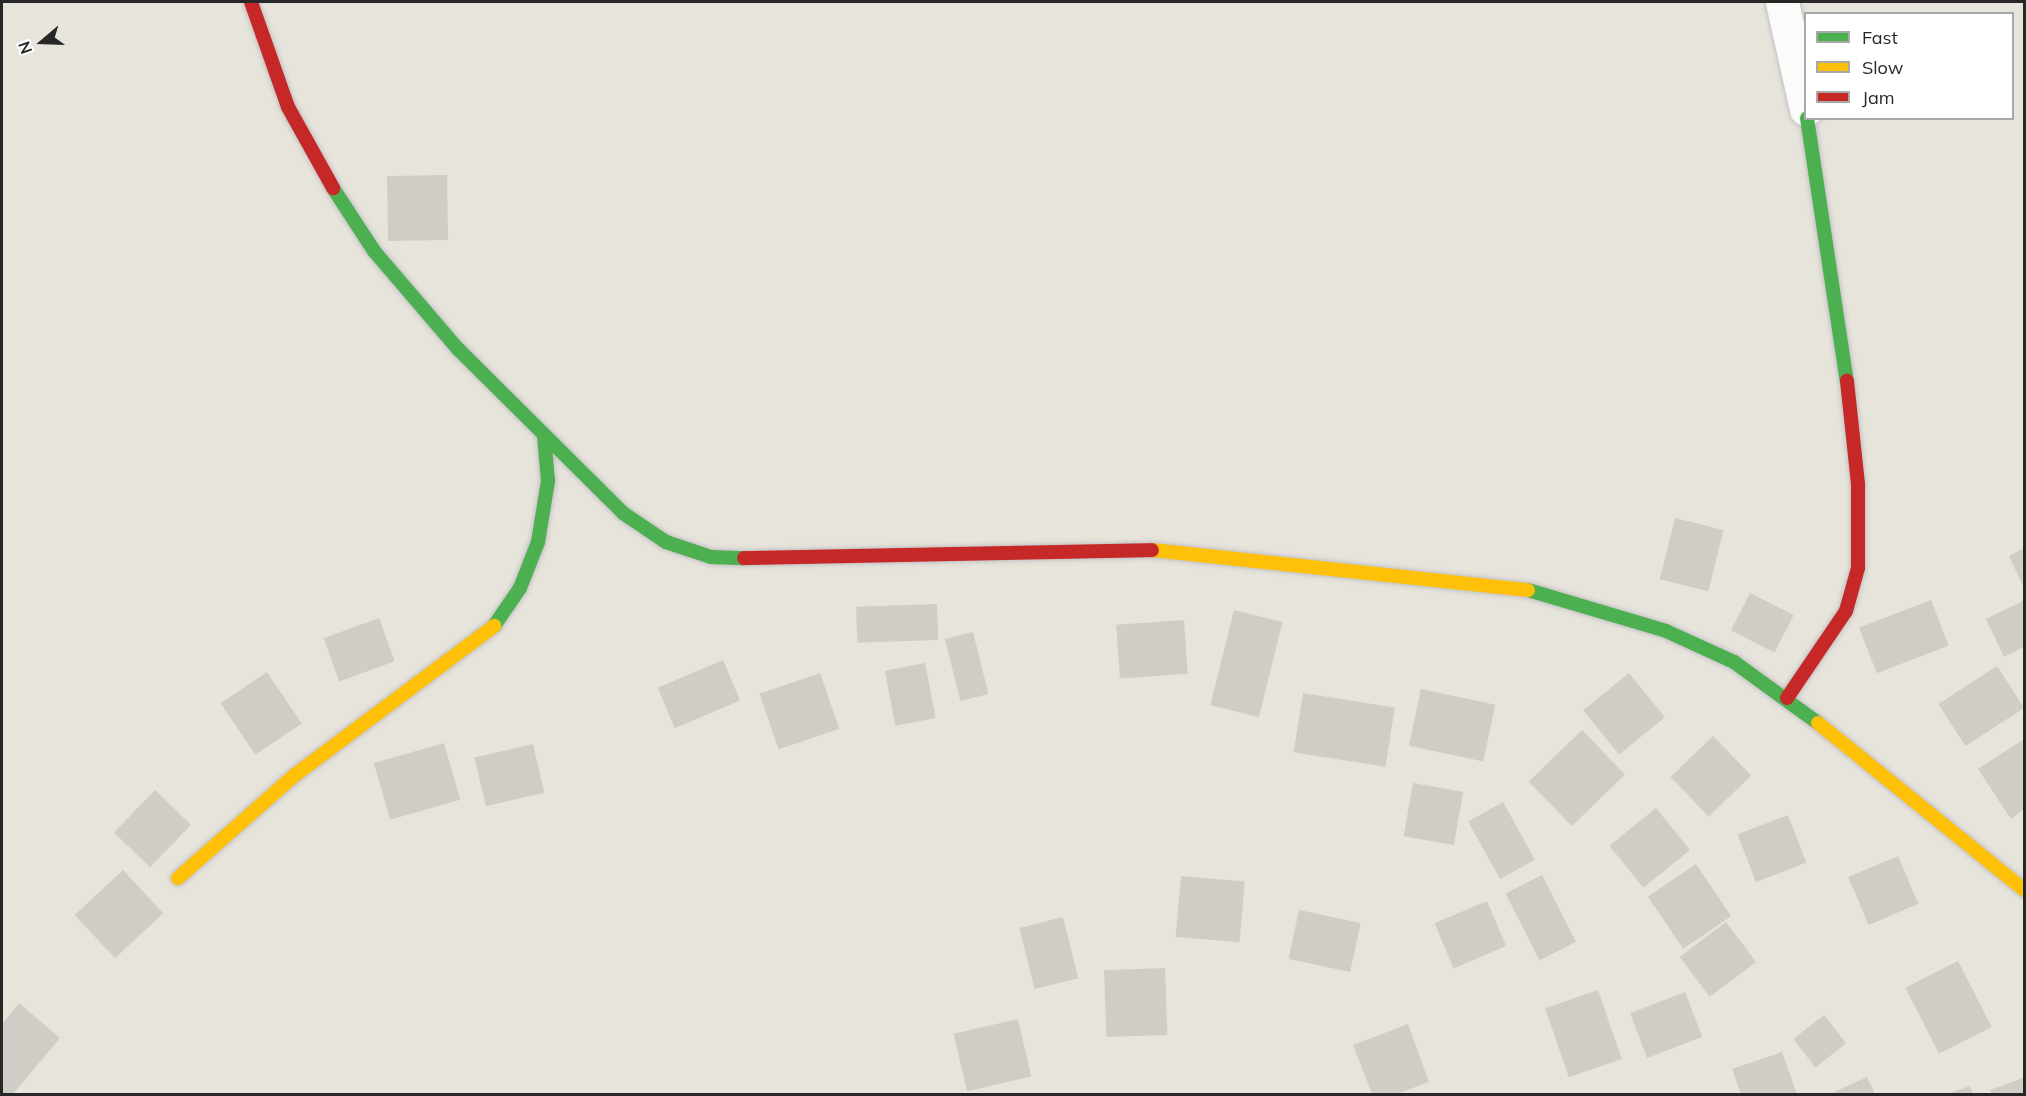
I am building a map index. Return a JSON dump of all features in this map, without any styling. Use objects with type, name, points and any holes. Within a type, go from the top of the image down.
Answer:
[{"type":"street","points":[[251,2],[288,107],[320,168],[374,251],[458,349],[544,435],[623,513],[666,542],[711,556],[1126,547],[1542,592],[1666,631],[1734,662],[1787,698],[2022,885]]},
{"type":"street","points":[[1782,2],[1804,100]]},
{"type":"street","points":[[1787,698],[1846,611],[1858,568],[1858,484],[1849,392],[1807,120]]},
{"type":"street","points":[[178,878],[296,775],[492,629],[520,588],[538,542],[548,481],[544,435]]},
{"type":"building","points":[[447,175],[448,240],[388,241],[387,176]]},
{"type":"building","points":[[1675,518],[1724,530],[1708,591],[1660,579]]},
{"type":"building","points":[[2024,548],[2024,588],[2009,556]]},
{"type":"building","points":[[1750,593],[1794,615],[1775,653],[1731,630]]},
{"type":"building","points":[[1931,600],[1949,646],[1877,673],[1859,628]]},
{"type":"building","points":[[2023,601],[2024,647],[2004,657],[1986,619]]},
{"type":"building","points":[[937,604],[938,640],[857,643],[856,607]]},
{"type":"building","points":[[1234,610],[1283,622],[1259,717],[1210,705]]},
{"type":"building","points":[[379,618],[395,661],[339,681],[324,638]]},
{"type":"building","points":[[1184,620],[1188,674],[1120,679],[1116,625]]},
{"type":"building","points":[[973,632],[988,694],[960,701],[945,639]]},
{"type":"building","points":[[723,660],[740,701],[675,728],[658,688]]},
{"type":"building","points":[[925,663],[936,718],[895,726],[885,671]]},
{"type":"building","points":[[1997,666],[2024,708],[1966,746],[1938,704]]},
{"type":"building","points":[[267,672],[302,723],[255,755],[221,703]]},
{"type":"building","points":[[820,673],[839,729],[779,750],[759,694]]},
{"type":"building","points":[[1629,673],[1665,717],[1619,754],[1583,710]]},
{"type":"building","points":[[1421,689],[1495,705],[1483,762],[1409,746]]},
{"type":"building","points":[[1303,693],[1395,708],[1385,767],[1294,752]]},
{"type":"building","points":[[1582,730],[1625,775],[1572,826],[1529,781]]},
{"type":"building","points":[[1713,736],[1751,776],[1709,817],[1671,777]]},
{"type":"building","points":[[2024,739],[2024,809],[2011,819],[1978,769]]},
{"type":"building","points":[[444,743],[460,800],[390,820],[374,763]]},
{"type":"building","points":[[533,744],[544,793],[486,806],[475,757]]},
{"type":"building","points":[[1413,783],[1463,792],[1454,845],[1404,836]]},
{"type":"building","points":[[155,790],[191,825],[150,867],[114,832]]},
{"type":"building","points":[[1503,802],[1535,860],[1500,879],[1468,821]]},
{"type":"building","points":[[1656,808],[1690,850],[1643,888],[1609,846]]},
{"type":"building","points":[[1788,815],[1806,863],[1756,882],[1738,834]]},
{"type":"building","points":[[1898,856],[1918,904],[1869,925],[1848,877]]},
{"type":"building","points":[[1696,864],[1731,916],[1683,949],[1648,896]]},
{"type":"building","points":[[123,870],[163,913],[115,958],[75,915]]},
{"type":"building","points":[[1542,875],[1576,942],[1540,960],[1505,894]]},
{"type":"building","points":[[1181,876],[1245,882],[1239,942],[1176,937]]},
{"type":"building","points":[[1487,901],[1506,946],[1454,968],[1435,923]]},
{"type":"building","points":[[1299,910],[1361,923],[1350,972],[1289,959]]},
{"type":"building","points":[[1063,917],[1078,978],[1035,989],[1019,928]]},
{"type":"building","points":[[1726,922],[1756,962],[1710,997],[1680,957]]},
{"type":"building","points":[[1958,961],[1992,1027],[1939,1054],[1905,988]]},
{"type":"building","points":[[1165,968],[1167,1035],[1106,1037],[1104,970]]},
{"type":"building","points":[[1598,990],[1622,1059],[1569,1077],[1545,1008]]},
{"type":"building","points":[[1685,992],[1702,1037],[1647,1058],[1630,1013]]},
{"type":"building","points":[[19,1003],[60,1038],[13,1094],[2,1094],[2,1024]]},
{"type":"building","points":[[1824,1015],[1846,1043],[1815,1067],[1793,1039]]},
{"type":"building","points":[[1018,1019],[1031,1076],[967,1091],[954,1034]]},
{"type":"building","points":[[1408,1024],[1429,1082],[1397,1094],[1372,1094],[1353,1045]]},
{"type":"building","points":[[1782,1052],[1797,1094],[1741,1094],[1732,1069]]},
{"type":"building","points":[[1867,1077],[1875,1094],[1830,1094]]},
{"type":"building","points":[[2023,1078],[2024,1094],[1992,1094],[1990,1090]]},
{"type":"building","points":[[1970,1086],[1973,1094],[1947,1094]]},
{"type":"traffic: fast","points":[[1807,120],[1847,381]]},
{"type":"traffic: fast","points":[[333,188],[374,251],[458,349],[623,513],[666,542],[711,557],[744,558]]},
{"type":"traffic: fast","points":[[494,626],[520,588],[538,542],[548,481],[544,435]]},
{"type":"traffic: fast","points":[[1528,590],[1666,631],[1734,662],[1818,723]]},
{"type":"traffic: slow","points":[[1152,550],[1528,590]]},
{"type":"traffic: slow","points":[[178,878],[295,775],[494,626]]},
{"type":"traffic: slow","points":[[1818,723],[2024,890]]},
{"type":"traffic: jam","points":[[251,2],[288,107],[333,188]]},
{"type":"traffic: jam","points":[[1787,698],[1846,611],[1858,568],[1858,484],[1847,381]]},
{"type":"traffic: jam","points":[[744,558],[1152,550]]}]
